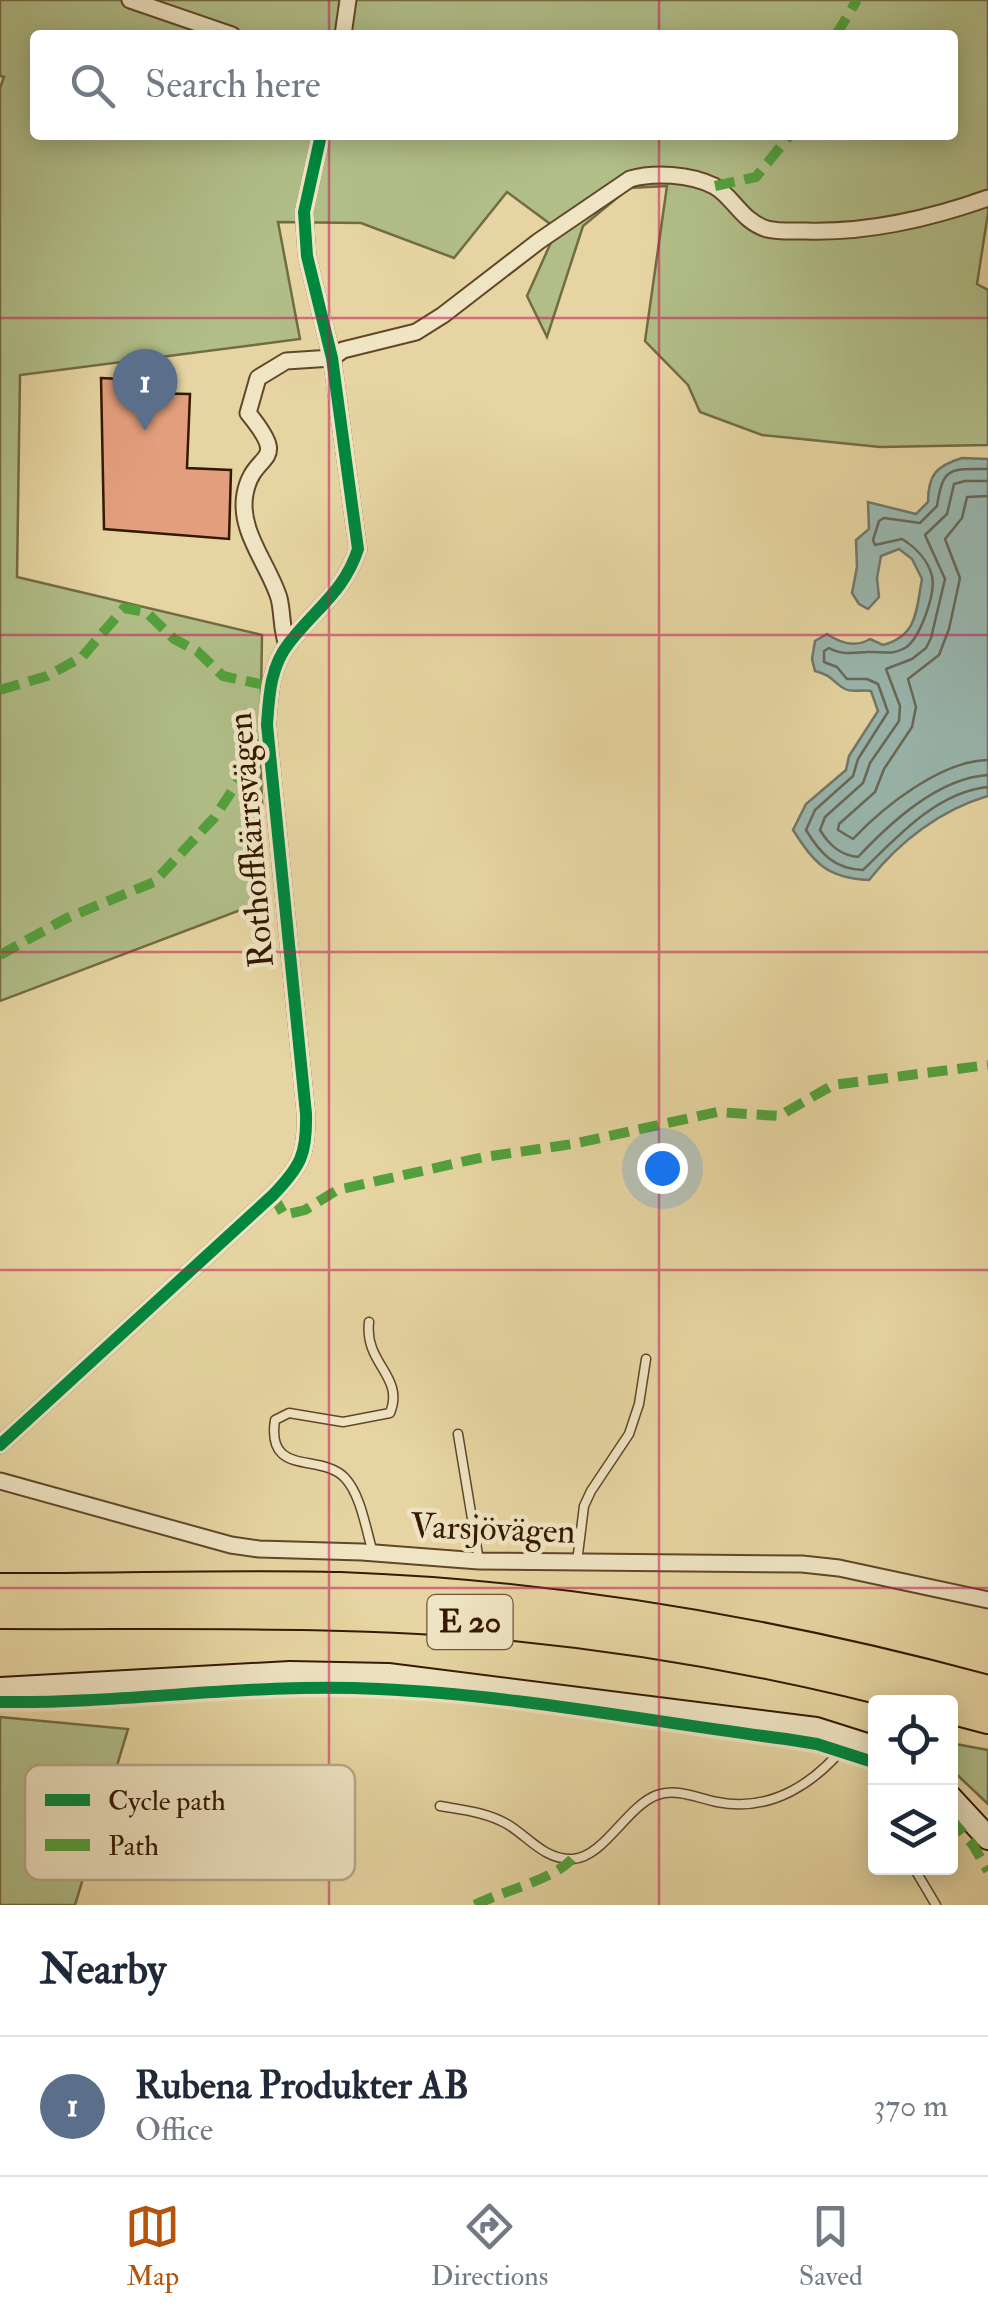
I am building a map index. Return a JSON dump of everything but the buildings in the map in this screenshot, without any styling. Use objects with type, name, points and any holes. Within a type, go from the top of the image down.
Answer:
[{"type":"highway","name":"E 20","points":[[0,1589],[340,1588],[584,1607],[874,1660],[988,1691]]},
{"type":"highway","name":"E 20","points":[[0,1612],[312,1614],[513,1625],[600,1634],[714,1653],[904,1695]]},
{"type":"highway","points":[[958,1710],[988,1718]]},
{"type":"street","points":[[130,0],[217,30]]},
{"type":"street","points":[[344,30],[348,0]]},
{"type":"street","name":"Rothoffkärrsvägen","points":[[0,1445],[273,1195],[293,1174],[304,1153],[306,1114],[267,725],[269,686],[288,644],[350,574],[358,548],[332,358],[307,256],[304,212],[320,140]]},
{"type":"street","points":[[288,644],[282,632],[280,601],[246,516],[244,497],[248,483],[268,454],[268,437],[248,412],[258,378],[286,361],[332,358],[344,350],[416,332],[539,241],[630,179],[645,174],[676,176],[715,186],[753,223],[770,230],[828,232],[902,224],[988,198]]},
{"type":"street","name":"Varsjövägen","points":[[0,1481],[259,1549],[479,1561],[802,1564],[839,1568],[988,1600]]},
{"type":"street","points":[[0,1689],[290,1673],[388,1675],[816,1730],[868,1745]]},
{"type":"street","points":[[958,1806],[988,1838]]},
{"type":"lane","points":[[368,1322],[367,1339],[373,1357],[390,1379],[396,1400],[390,1413],[343,1422],[289,1413],[276,1420],[273,1435],[278,1450],[295,1462],[340,1472],[351,1485],[373,1553]]},
{"type":"lane","points":[[577,1562],[584,1506],[629,1434],[639,1404],[646,1359]]},
{"type":"lane","points":[[458,1434],[479,1561]]},
{"type":"lane","points":[[440,1806],[481,1813],[508,1825],[552,1856],[572,1859],[584,1857],[597,1848],[656,1795],[674,1791],[721,1803],[758,1805],[787,1794],[824,1771],[850,1738]]},
{"type":"lane","points":[[918,1875],[936,1905]]},
{"type":"green space","points":[[0,0],[988,0],[988,213],[977,284],[988,290],[988,445],[880,447],[762,435],[700,412],[688,385],[645,341],[667,186],[629,188],[583,226],[547,337],[527,296],[557,229],[507,192],[454,258],[361,223],[278,222],[300,339],[20,375],[17,577],[262,635],[260,760],[267,900],[0,1001],[0,88],[4,77],[0,76]]},
{"type":"green space","points":[[0,1717],[128,1729],[117,1765],[25,1765],[25,1880],[83,1880],[75,1905],[0,1905]]},
{"type":"green space","points":[[958,1744],[988,1750],[988,1804],[958,1776]]},
{"type":"water","points":[[962,458],[988,459],[988,796],[953,810],[922,829],[869,880],[843,876],[816,860],[793,830],[806,804],[846,770],[849,756],[878,711],[871,691],[848,690],[815,671],[815,641],[827,634],[848,643],[870,639],[883,645],[909,628],[922,579],[912,559],[899,549],[881,556],[879,597],[868,609],[852,593],[857,567],[856,540],[869,529],[868,502],[916,514],[928,502],[935,473]]},
{"type":"marked path","points":[[839,30],[857,0]]},
{"type":"marked path","points":[[715,186],[756,177],[786,140]]},
{"type":"marked path","points":[[0,690],[47,676],[82,657],[124,608],[146,612],[223,676],[269,686],[267,695]]},
{"type":"marked path","points":[[0,955],[67,918],[154,882],[214,818],[255,756],[259,734]]},
{"type":"marked path","points":[[273,1195],[284,1215],[305,1210],[337,1190],[484,1157],[573,1144],[717,1112],[779,1116],[833,1085],[988,1065]]},
{"type":"marked path","points":[[958,1827],[988,1871]]},
{"type":"marked path","points":[[475,1905],[540,1879],[572,1859]]},
{"type":"cycle path","points":[[0,1445],[273,1195],[290,1176],[303,1150],[306,1114],[267,725],[269,703],[274,672],[283,652],[337,588],[358,549],[332,358],[307,256],[304,212],[320,140]]},
{"type":"cycle path","points":[[0,1702],[284,1688],[430,1692],[786,1739],[868,1760]]},
{"type":"place","name":"Rubena Produkter AB","points":[[145,431]]}]
